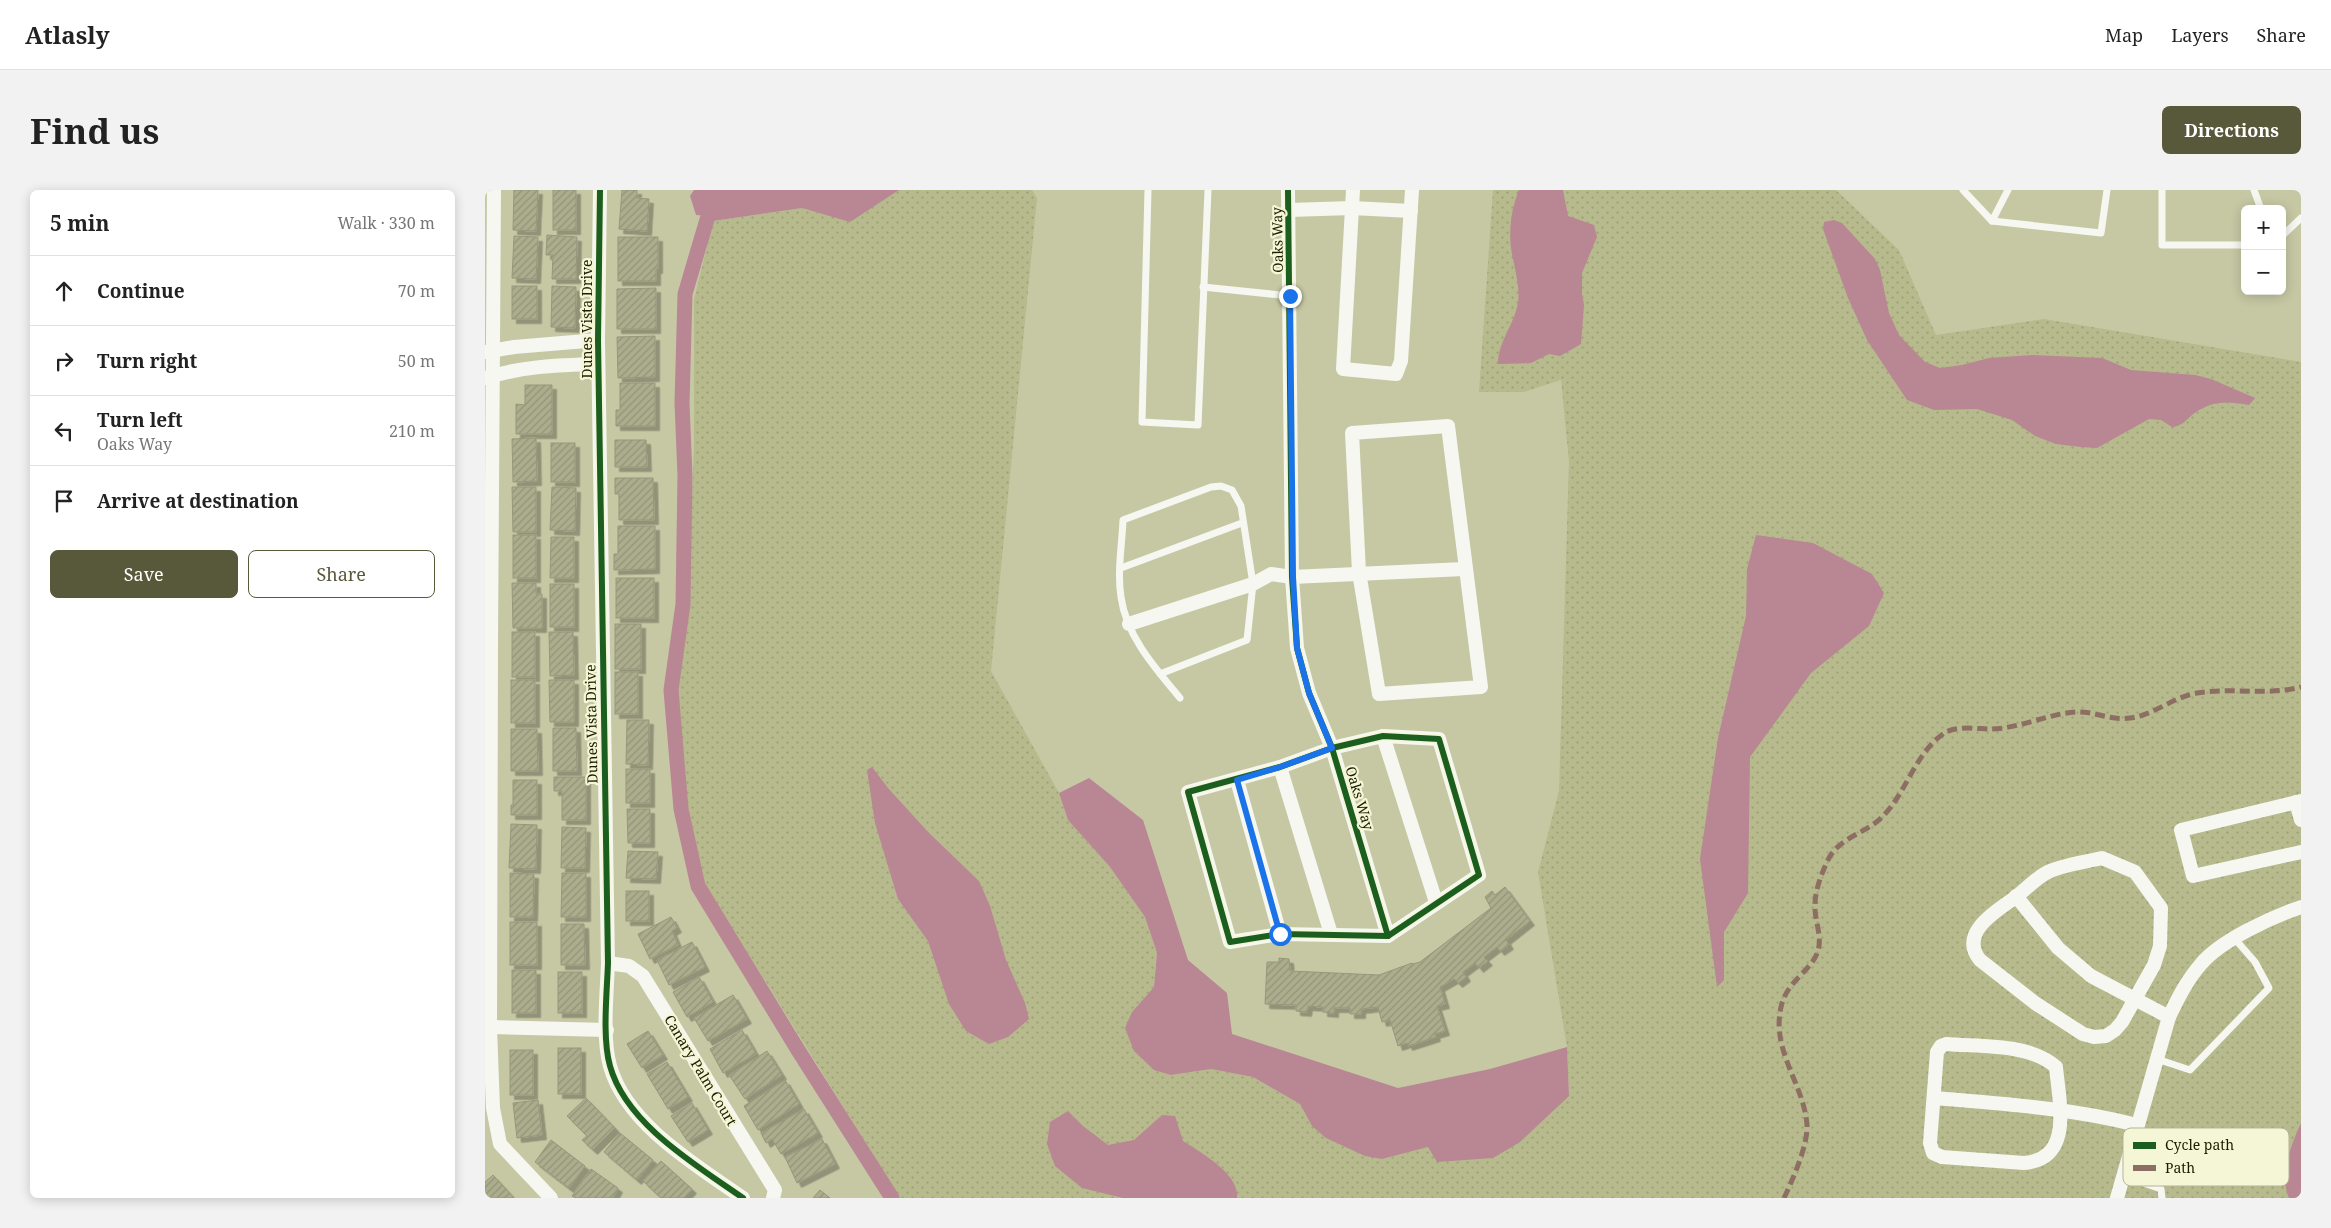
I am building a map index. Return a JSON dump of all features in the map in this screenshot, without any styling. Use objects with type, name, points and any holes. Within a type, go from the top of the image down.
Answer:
[{"type":"street","points":[[494,190],[489,351],[490,1027],[493,1108],[499,1144],[551,1198]]},
{"type":"street","name":"Dunes Vista Drive","points":[[600,190],[598,364],[609,1065],[619,1090],[638,1117],[691,1162],[743,1198]]},
{"type":"street","name":"Oaks Way","points":[[1289,190],[1293,577],[1297,648],[1309,693],[1332,748],[1388,936]]},
{"type":"street","points":[[1353,190],[1343,368],[1396,374],[1401,361],[1412,190]]},
{"type":"street","points":[[1289,210],[1352,208],[1411,211]]},
{"type":"street","points":[[489,351],[598,340]]},
{"type":"street","points":[[489,377],[529,367],[598,364]]},
{"type":"street","points":[[1448,426],[1464,569],[1481,687],[1379,694],[1359,572],[1352,433],[1448,426]]},
{"type":"street","points":[[1129,624],[1253,584],[1271,574],[1293,577],[1359,572],[1464,569]]},
{"type":"street","points":[[1383,736],[1436,902]]},
{"type":"street","points":[[1383,736],[1439,739],[1479,875],[1436,902],[1388,936],[1280,934],[1230,942],[1188,792],[1280,767],[1332,748],[1383,736]]},
{"type":"street","points":[[1280,767],[1331,934]]},
{"type":"street","points":[[1237,780],[1280,934]]},
{"type":"street","points":[[2301,820],[2299,802],[2181,830],[2193,876],[2301,852]]},
{"type":"street","points":[[2102,858],[2135,872],[2161,908],[2158,952],[2154,965],[2121,1022],[2106,1036],[2094,1037],[2083,1034],[2035,1003],[1980,960],[1974,952],[1972,946],[1979,928],[1996,910],[2016,896],[2047,872],[2102,858]]},
{"type":"street","points":[[2016,896],[2058,948],[2091,976],[2169,1017]]},
{"type":"street","points":[[2136,1128],[2169,1017],[2183,989],[2202,962],[2235,938],[2268,918],[2301,907]]},
{"type":"street","name":"Canary Palm Court","points":[[608,963],[629,966],[643,976],[775,1190],[773,1198]]},
{"type":"street","points":[[490,1027],[607,1030]]},
{"type":"street","points":[[1946,1044],[2018,1050],[2047,1058],[2056,1067],[2060,1110],[2056,1143],[2045,1158],[2036,1162],[1942,1157],[1933,1153],[1930,1143],[1935,1098],[1937,1052],[1941,1046],[1946,1044]]},
{"type":"street","points":[[1935,1098],[2060,1110],[2101,1116],[2137,1125]]},
{"type":"street","points":[[2117,1198],[2123,1173]]},
{"type":"lane","points":[[1148,190],[1143,422],[1198,425],[1208,190]]},
{"type":"lane","points":[[1963,190],[1992,221],[2101,233],[2107,190]]},
{"type":"lane","points":[[1992,221],[2008,190]]},
{"type":"lane","points":[[2162,190],[2162,245],[2241,245]]},
{"type":"lane","points":[[2254,190],[2260,205]]},
{"type":"lane","points":[[2286,232],[2301,218]]},
{"type":"lane","points":[[1203,287],[1290,296]]},
{"type":"lane","points":[[1160,674],[1247,640],[1253,584],[1242,523],[1241,506],[1232,490],[1221,486],[1211,487],[1123,520],[1121,597],[1129,624],[1133,636],[1160,674],[1180,698]]},
{"type":"lane","points":[[1121,568],[1242,523]]},
{"type":"lane","points":[[2156,1059],[2190,1070],[2269,988],[2255,962],[2235,938]]},
{"type":"lane","points":[[2152,1186],[2161,1189],[2162,1198]]},
{"type":"green space","points":[[899,190],[1032,190],[1037,198],[991,671],[1059,793],[1068,820],[1110,867],[1145,917],[1157,953],[1154,987],[1132,1012],[1171,1075],[1211,1069],[1253,1077],[1300,1104],[1312,1126],[1382,1159],[1428,1147],[1569,1096],[1567,1047],[1538,872],[1559,791],[1569,461],[1561,380],[1524,392],[1479,392],[1493,190],[1836,190],[1899,250],[1936,335],[2044,319],[2301,362],[2301,1198],[900,1198],[705,884],[686,808],[676,691],[688,605],[694,446],[694,300],[713,221],[802,208],[850,221]]},
{"type":"shaded area","points":[[694,190],[899,190],[850,222],[802,208],[713,221],[708,216],[696,215],[690,196]]},
{"type":"shaded area","points":[[1519,190],[1563,190],[1568,216],[1594,225],[1597,237],[1582,273],[1584,305],[1581,344],[1560,356],[1549,354],[1531,363],[1498,364],[1503,341],[1518,303],[1518,285],[1510,230],[1512,213]]},
{"type":"shaded area","points":[[1834,220],[1842,223],[1875,259],[1880,270],[1889,313],[1899,335],[1925,362],[1940,368],[1989,358],[2032,355],[2102,358],[2131,370],[2195,375],[2211,379],[2255,398],[2249,405],[2226,402],[2213,404],[2199,410],[2178,426],[2172,427],[2161,420],[2149,419],[2097,448],[2056,444],[2035,436],[2012,420],[1977,409],[1934,410],[1907,400],[1867,340],[1848,298],[1823,229],[1824,222]]},
{"type":"shaded area","points":[[1756,535],[1813,543],[1872,574],[1884,593],[1869,626],[1811,673],[1750,757],[1748,893],[1724,932],[1724,980],[1717,987],[1700,859],[1718,738],[1746,616],[1747,569]]},
{"type":"shaded area","points":[[872,767],[888,788],[929,833],[979,881],[990,906],[1006,960],[1025,1003],[1029,1019],[1008,1037],[989,1044],[966,1031],[949,1004],[928,941],[898,899],[875,823],[867,770]]},
{"type":"shaded area","points":[[1089,778],[1143,820],[1188,960],[1227,993],[1232,1034],[1398,1088],[1490,1069],[1567,1047],[1569,1096],[1520,1142],[1493,1158],[1437,1162],[1428,1147],[1382,1159],[1365,1156],[1326,1138],[1312,1126],[1300,1104],[1253,1077],[1211,1069],[1171,1075],[1154,1070],[1134,1051],[1125,1028],[1132,1012],[1154,987],[1157,953],[1145,917],[1110,867],[1068,820],[1059,793]]},
{"type":"shaded area","points":[[1068,1111],[1083,1126],[1108,1145],[1134,1140],[1162,1115],[1175,1116],[1183,1141],[1226,1172],[1236,1189],[1237,1198],[1123,1198],[1082,1188],[1055,1166],[1047,1144],[1050,1122]]},
{"type":"shaded area","points":[[2301,1123],[2301,1198],[2289,1198],[2286,1189],[2286,1186],[2289,1186],[2289,1153]]},
{"type":"building","points":[[514,190],[538,190],[536,231],[513,230]]},
{"type":"building","points":[[553,190],[576,190],[576,230],[553,230]]},
{"type":"building","points":[[622,190],[637,190],[637,198],[649,199],[647,231],[619,229]]},
{"type":"building","points":[[547,235],[577,237],[576,279],[552,279],[553,255],[546,255]]},
{"type":"building","points":[[514,236],[538,237],[536,279],[512,278]]},
{"type":"building","points":[[618,237],[658,237],[656,281],[618,281]]},
{"type":"building","points":[[512,286],[537,286],[537,319],[512,319]]},
{"type":"building","points":[[552,286],[576,287],[575,328],[551,327]]},
{"type":"building","points":[[656,288],[656,329],[617,329],[617,289]]},
{"type":"building","points":[[655,336],[655,377],[618,378],[617,337]]},
{"type":"building","points":[[620,383],[655,383],[655,426],[616,426],[616,410],[620,410]]},
{"type":"building","points":[[525,385],[552,385],[552,434],[516,434],[516,404],[525,405]]},
{"type":"building","points":[[536,438],[537,481],[513,482],[512,439]]},
{"type":"building","points":[[615,440],[646,440],[647,467],[615,467]]},
{"type":"building","points":[[551,443],[575,443],[575,482],[551,482]]},
{"type":"building","points":[[615,478],[653,478],[654,520],[619,520],[619,494],[615,494]]},
{"type":"building","points":[[512,487],[536,487],[536,532],[513,532]]},
{"type":"building","points":[[552,487],[576,488],[575,531],[550,530]]},
{"type":"building","points":[[618,526],[655,526],[655,569],[614,570],[614,554],[618,554]]},
{"type":"building","points":[[513,535],[536,535],[536,578],[513,578]]},
{"type":"building","points":[[551,537],[574,537],[574,578],[550,578]]},
{"type":"building","points":[[616,578],[654,578],[654,618],[616,618]]},
{"type":"building","points":[[512,583],[536,583],[536,594],[542,594],[542,628],[513,628]]},
{"type":"building","points":[[550,584],[574,584],[574,627],[550,627]]},
{"type":"building","points":[[615,624],[641,624],[641,669],[615,669]]},
{"type":"building","points":[[512,632],[535,632],[535,677],[512,677]]},
{"type":"building","points":[[549,632],[573,632],[574,675],[550,676]]},
{"type":"building","points":[[615,672],[638,672],[638,714],[615,714]]},
{"type":"building","points":[[511,680],[535,680],[535,723],[511,723]]},
{"type":"building","points":[[549,680],[574,680],[574,722],[550,722]]},
{"type":"building","points":[[627,720],[649,720],[648,765],[626,764]]},
{"type":"building","points":[[553,728],[576,728],[577,771],[553,771]]},
{"type":"building","points":[[511,729],[537,729],[538,771],[511,771]]},
{"type":"building","points":[[626,769],[650,769],[650,803],[626,803]]},
{"type":"building","points":[[554,777],[586,777],[586,820],[562,820],[562,791],[554,791]]},
{"type":"building","points":[[513,780],[537,780],[537,815],[511,815]]},
{"type":"building","points":[[627,809],[650,809],[650,843],[628,843]]},
{"type":"building","points":[[511,824],[537,825],[536,869],[509,868]]},
{"type":"building","points":[[562,827],[586,828],[585,868],[561,868]]},
{"type":"building","points":[[628,851],[658,852],[656,879],[626,878]]},
{"type":"building","points":[[510,873],[534,874],[533,917],[510,917]]},
{"type":"building","points":[[562,873],[586,873],[586,917],[561,917]]},
{"type":"building","points":[[1505,887],[1530,921],[1506,940],[1509,945],[1500,951],[1497,947],[1484,957],[1488,961],[1479,968],[1475,963],[1463,972],[1466,977],[1458,983],[1454,979],[1440,987],[1445,1004],[1437,1006],[1445,1031],[1435,1034],[1436,1037],[1408,1046],[1407,1043],[1398,1046],[1390,1020],[1382,1022],[1378,1007],[1361,1009],[1361,1014],[1350,1014],[1350,1008],[1334,1008],[1334,1013],[1323,1012],[1323,1007],[1308,1006],[1307,1012],[1296,1011],[1296,1005],[1265,1004],[1267,962],[1279,962],[1279,958],[1289,959],[1290,971],[1379,975],[1420,962],[1491,908],[1485,897],[1492,891],[1495,895]]},
{"type":"building","points":[[626,891],[649,891],[649,921],[626,921]]},
{"type":"building","points":[[671,917],[677,928],[672,931],[678,945],[650,959],[638,934]]},
{"type":"building","points":[[510,922],[537,922],[537,965],[510,965]]},
{"type":"building","points":[[561,924],[584,924],[585,965],[561,965]]},
{"type":"building","points":[[692,942],[705,967],[669,985],[657,960]]},
{"type":"building","points":[[512,970],[536,970],[536,1013],[512,1013]]},
{"type":"building","points":[[558,972],[582,972],[582,1013],[558,1013]]},
{"type":"building","points":[[699,977],[713,1002],[687,1017],[673,992]]},
{"type":"building","points":[[733,995],[747,1019],[708,1041],[694,1018]]},
{"type":"building","points":[[742,1030],[756,1054],[723,1073],[710,1049]]},
{"type":"building","points":[[648,1031],[663,1055],[642,1068],[627,1044]]},
{"type":"building","points":[[558,1048],[581,1048],[581,1094],[558,1094]]},
{"type":"building","points":[[510,1050],[533,1050],[533,1095],[510,1095]]},
{"type":"building","points":[[767,1051],[782,1075],[745,1099],[729,1075]]},
{"type":"building","points":[[667,1062],[688,1097],[668,1109],[647,1074]]},
{"type":"building","points":[[785,1080],[799,1104],[758,1130],[744,1106]]},
{"type":"building","points":[[586,1098],[615,1128],[593,1150],[582,1140],[587,1136],[567,1116]]},
{"type":"building","points":[[538,1100],[542,1135],[517,1138],[513,1103]]},
{"type":"building","points":[[692,1103],[708,1130],[688,1142],[671,1116]]},
{"type":"building","points":[[804,1109],[818,1133],[781,1154],[772,1139],[766,1143],[761,1133]]},
{"type":"building","points":[[620,1133],[653,1160],[637,1180],[604,1152]]},
{"type":"building","points":[[822,1139],[835,1164],[797,1183],[785,1157]]},
{"type":"building","points":[[551,1140],[585,1166],[569,1188],[535,1162]]},
{"type":"building","points":[[661,1161],[692,1189],[684,1198],[661,1198],[643,1181]]},
{"type":"building","points":[[591,1169],[618,1188],[613,1198],[576,1198],[572,1196]]},
{"type":"building","points":[[493,1175],[514,1198],[485,1198],[485,1182]]},
{"type":"building","points":[[820,1190],[830,1198],[813,1198]]},
{"type":"waterway","points":[[708,216],[685,294],[682,403],[685,476],[683,604],[671,690],[681,809],[698,886],[798,1050],[892,1198]]},
{"type":"marked path","points":[[1784,1198],[1803,1152],[1807,1125],[1805,1110],[1784,1053],[1779,1023],[1781,1007],[1788,990],[1810,965],[1818,951],[1819,936],[1815,904],[1820,880],[1827,862],[1838,846],[1878,821],[1885,814],[1900,794],[1919,761],[1934,742],[1943,734],[1954,729],[2003,728],[2055,715],[2076,712],[2123,719],[2139,716],[2180,698],[2197,693],[2210,691],[2275,691],[2301,687]]},
{"type":"cycle path","points":[[600,190],[598,340],[608,963],[606,1042],[610,1066],[618,1087],[647,1125],[684,1157],[743,1198]]},
{"type":"cycle path","points":[[1288,190],[1292,577],[1297,648],[1309,693],[1332,748],[1388,936]]},
{"type":"cycle path","points":[[1383,736],[1439,739],[1479,875],[1388,936],[1280,934],[1230,942],[1188,792],[1280,767],[1332,748],[1383,736]]},
{"type":"route","points":[[1280,934],[1237,780],[1332,748],[1309,693],[1297,648],[1293,577],[1290,296]]}]
